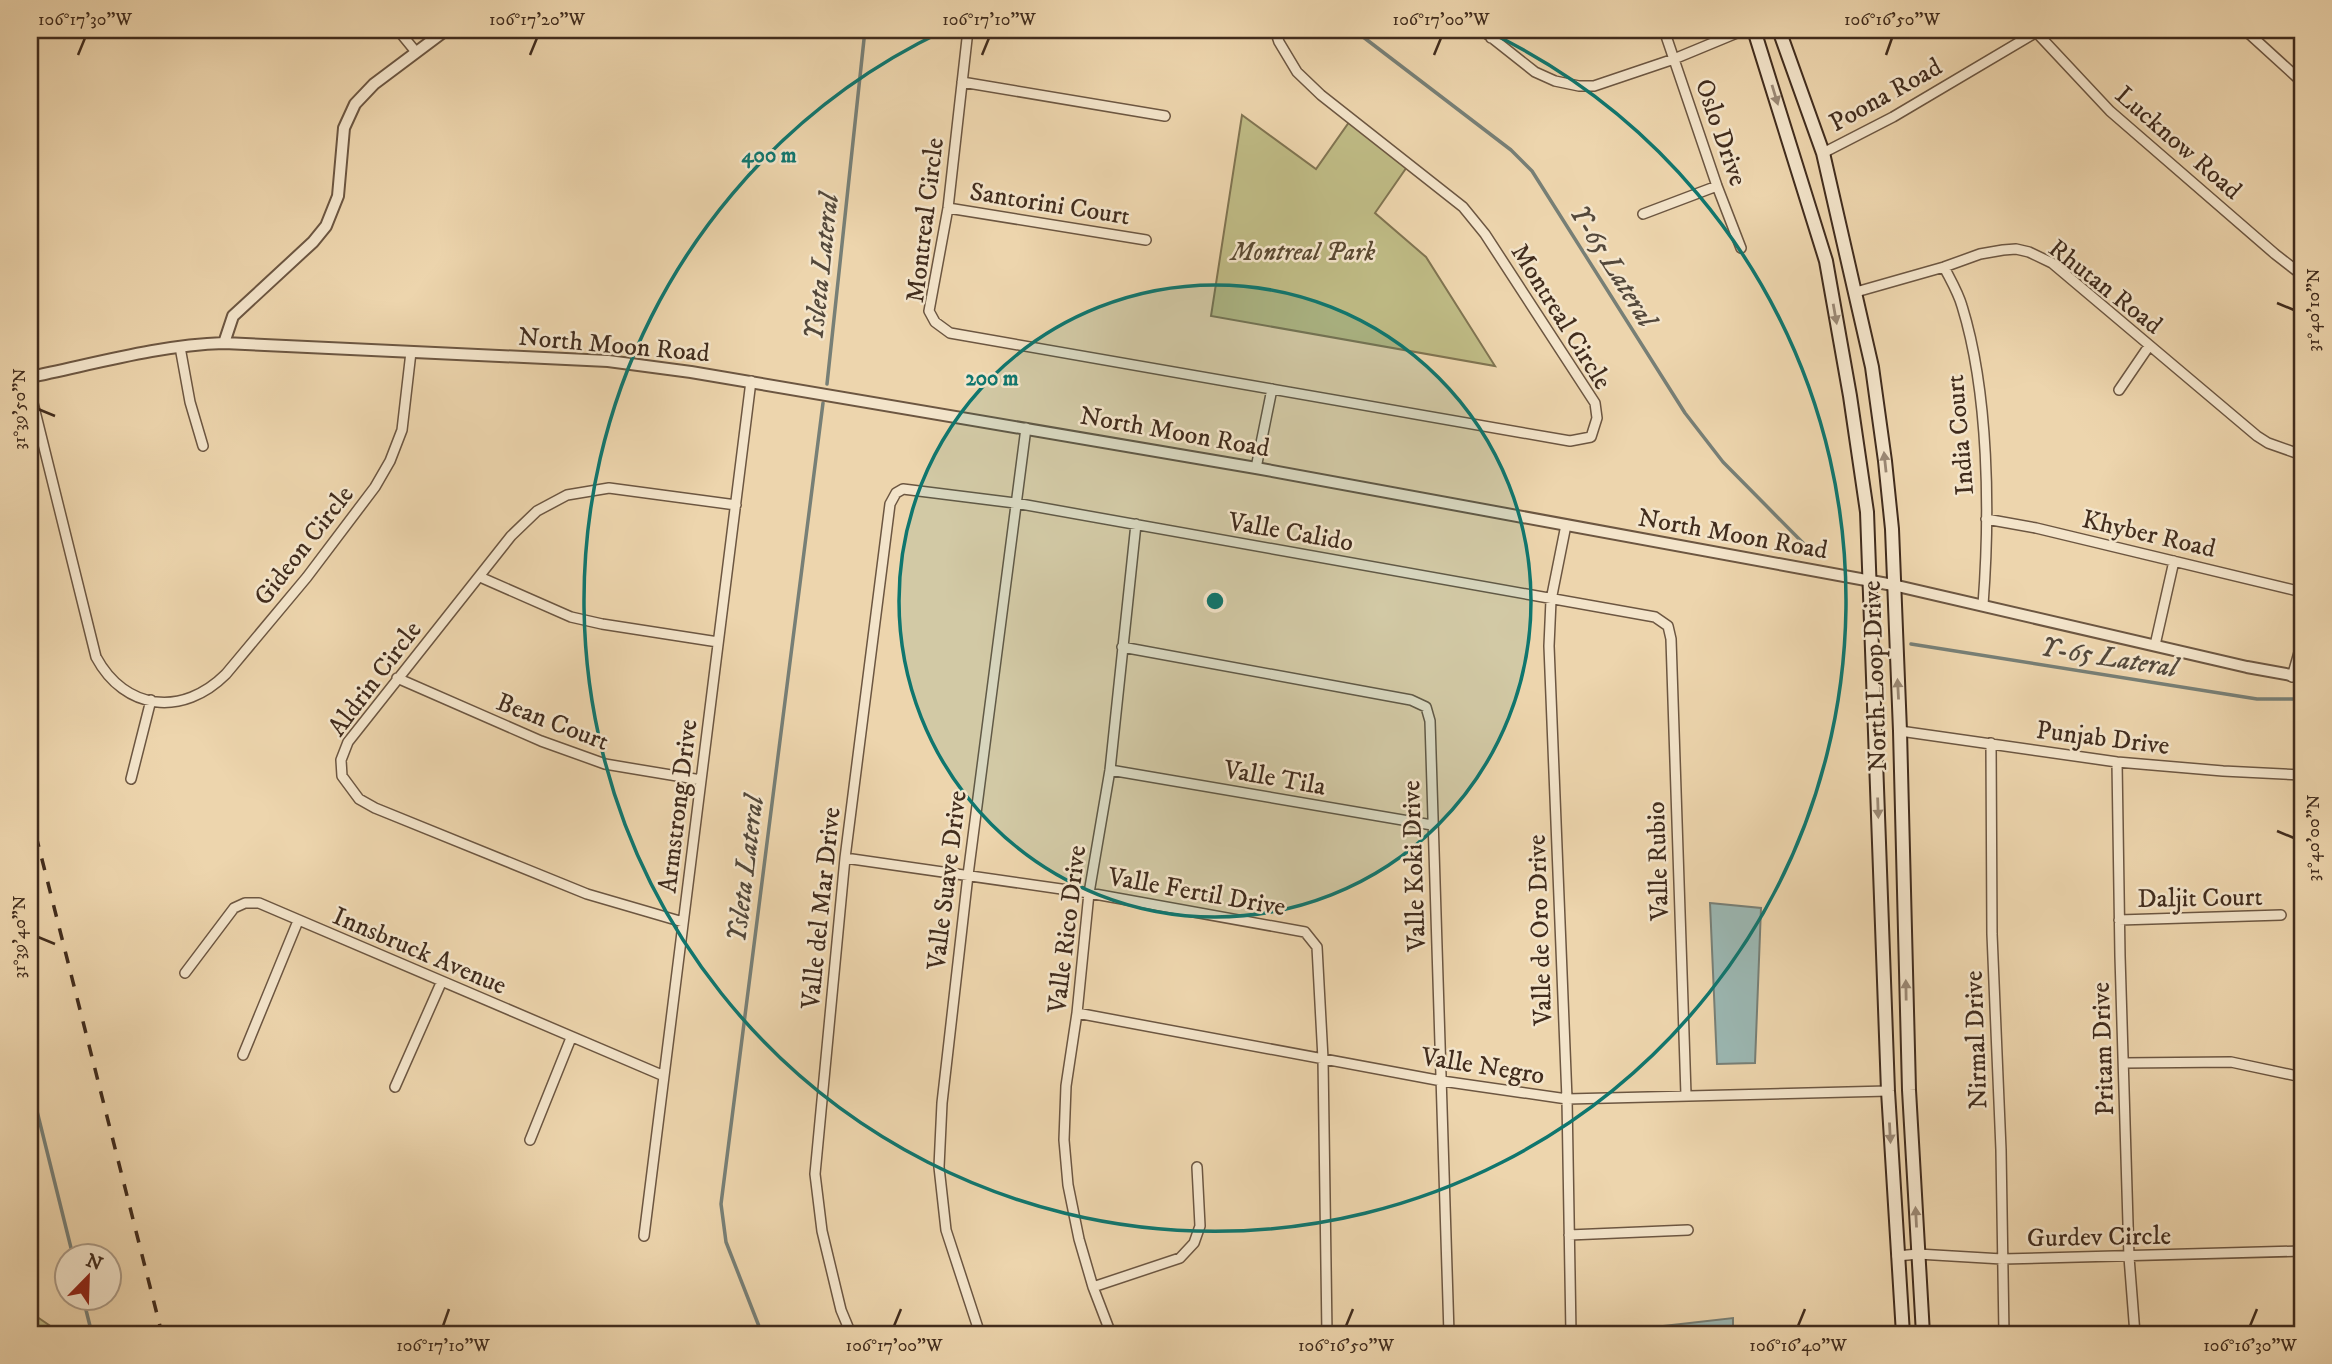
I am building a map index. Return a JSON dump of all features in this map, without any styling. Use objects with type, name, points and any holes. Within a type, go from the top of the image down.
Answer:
[{"type":"main road","name":"North Loop Drive","points":[[1754,30],[1826,261],[1865,499],[1888,1091],[1903,1334]]},
{"type":"main road","name":"North Loop Drive","points":[[1779,30],[1823,153],[1872,367],[1885,461],[1892,529],[1909,1090],[1923,1334]]},
{"type":"street","points":[[398,30],[416,52]]},
{"type":"street","points":[[225,343],[233,316],[313,242],[330,217],[340,186],[344,128],[355,104],[374,84],[446,30]]},
{"type":"street","name":"Montreal Circle","points":[[968,30],[948,208],[929,311],[935,322],[950,333],[1570,441],[1591,437],[1597,418],[1595,403],[1485,234],[1463,207],[1321,95],[1297,72],[1275,30]]},
{"type":"street","points":[[1482,30],[1494,34],[1535,72],[1569,85],[1594,86],[1674,59],[1744,30]]},
{"type":"street","name":"Oslo Drive","points":[[1664,30],[1741,248]]},
{"type":"street","points":[[2245,30],[2302,82]]},
{"type":"street","name":"Poona Road","points":[[1823,153],[1893,117],[2038,31]]},
{"type":"street","name":"Lucknow Road","points":[[2038,31],[2110,111],[2302,275]]},
{"type":"street","points":[[962,82],[1166,116]]},
{"type":"street","points":[[1643,214],[1717,186]]},
{"type":"street","name":"Santorini Court","points":[[948,208],[1146,240]]},
{"type":"street","name":"Rhutan Road","points":[[1856,292],[1980,254],[2016,249],[2029,252],[2052,263],[2257,436],[2268,443],[2302,455]]},
{"type":"street","name":"India Court","points":[[1944,267],[1962,304],[1982,418],[1986,519],[1983,605]]},
{"type":"street","name":"North Moon Road","points":[[30,377],[180,347],[225,343],[608,361],[751,382],[1256,468],[1893,585],[2297,677]]},
{"type":"street","points":[[2119,390],[2149,346]]},
{"type":"street","points":[[180,347],[190,402],[203,446]]},
{"type":"street","name":"Gideon Circle","points":[[30,391],[96,657],[104,672],[119,687],[142,698],[179,701],[200,695],[214,686],[307,577],[364,503],[390,461],[402,430],[411,352]]},
{"type":"street","name":"Armstrong Drive","points":[[644,1236],[751,382]]},
{"type":"street","points":[[1256,468],[1272,389]]},
{"type":"street","name":"Valle Suave Drive","points":[[980,1334],[946,1230],[939,1167],[947,1047],[1026,428]]},
{"type":"street","name":"Aldrin Circle","points":[[683,922],[587,894],[375,808],[351,791],[342,776],[341,760],[354,733],[512,536],[528,518],[552,501],[566,495],[609,488],[736,505]]},
{"type":"street","name":"Valle Calido","points":[[903,489],[1016,503],[1136,524],[1655,617],[1668,626]]},
{"type":"street","name":"Valle del Mar Drive","points":[[851,1334],[841,1310],[822,1231],[815,1174],[845,858],[891,504],[896,493],[903,489]]},
{"type":"street","name":"Khyber Road","points":[[1986,519],[2036,528],[2302,592]]},
{"type":"street","name":"Valle Rico Drive","points":[[1111,1334],[1093,1287],[1068,1185],[1064,1140],[1066,1086],[1077,1013],[1089,893],[1110,770],[1136,524]]},
{"type":"street","name":"Valle de Oro Drive","points":[[1566,525],[1551,600],[1549,646],[1567,1100],[1571,1334]]},
{"type":"street","points":[[2155,645],[2174,561]]},
{"type":"street","points":[[480,577],[571,617],[718,642]]},
{"type":"street","name":"Valle Rubio","points":[[1668,626],[1671,639],[1686,1095]]},
{"type":"street","points":[[2297,677],[2302,642]]},
{"type":"street","name":"Valle Koki Drive","points":[[1122,647],[1411,700],[1426,707],[1430,721],[1449,1334]]},
{"type":"street","name":"Bean Court","points":[[397,678],[595,761],[649,773],[701,780]]},
{"type":"street","points":[[131,779],[151,700]]},
{"type":"street","name":"Punjab Drive","points":[[1900,731],[2117,762],[2302,775]]},
{"type":"street","name":"Nirmal Drive","points":[[1991,743],[1992,934],[2001,1150],[2004,1334]]},
{"type":"street","name":"Pritam Drive","points":[[2117,762],[2129,1257],[2135,1334]]},
{"type":"street","name":"Valle Tila","points":[[1110,770],[1433,825]]},
{"type":"street","name":"Valle Fertil Drive","points":[[845,858],[1089,893],[1305,932],[1317,947],[1323,1059],[1327,1334]]},
{"type":"street","name":"Innsbruck Avenue","points":[[185,973],[229,914],[240,905],[259,903],[664,1076]]},
{"type":"street","name":"Daljit Court","points":[[2119,920],[2281,915]]},
{"type":"street","points":[[243,1055],[298,921]]},
{"type":"street","points":[[396,1087],[441,983]]},
{"type":"street","name":"Valle Negro","points":[[1077,1013],[1442,1081],[1567,1100],[1888,1091]]},
{"type":"street","points":[[530,1140],[571,1038]]},
{"type":"street","points":[[2124,1063],[2231,1062],[2302,1077]]},
{"type":"street","points":[[1093,1287],[1180,1258],[1194,1243],[1200,1226],[1197,1167]]},
{"type":"street","points":[[1569,1235],[1688,1230]]},
{"type":"street","name":"Gurdev Circle","points":[[1897,1256],[1919,1254],[2001,1259],[2302,1251]]},
{"type":"green space","name":"Montreal Park","points":[[1242,115],[1316,169],[1352,118],[1409,164],[1375,213],[1426,257],[1495,366],[1211,316]]},
{"type":"green space","points":[[30,1312],[62,1334],[30,1334]]},
{"type":"water","points":[[1710,903],[1761,908],[1755,1063],[1717,1064]]},
{"type":"water","points":[[1733,1318],[1733,1334],[1655,1334],[1655,1327]]},
{"type":"waterway","name":"Ysleta Lateral","points":[[827,384],[865,30]]},
{"type":"waterway","name":"Y-65 Lateral","points":[[1354,30],[1511,150],[1532,171],[1685,413],[1723,462],[1811,551]]},
{"type":"waterway","name":"Ysleta Lateral","points":[[762,1334],[726,1242],[721,1204],[823,403]]},
{"type":"waterway","name":"Y-65 Lateral","points":[[1911,644],[2257,699],[2302,699]]},
{"type":"waterway","points":[[30,1083],[70,1242]]},
{"type":"waterway","points":[[86,1312],[92,1334]]},
{"type":"railway","points":[[30,812],[162,1334]]}]
